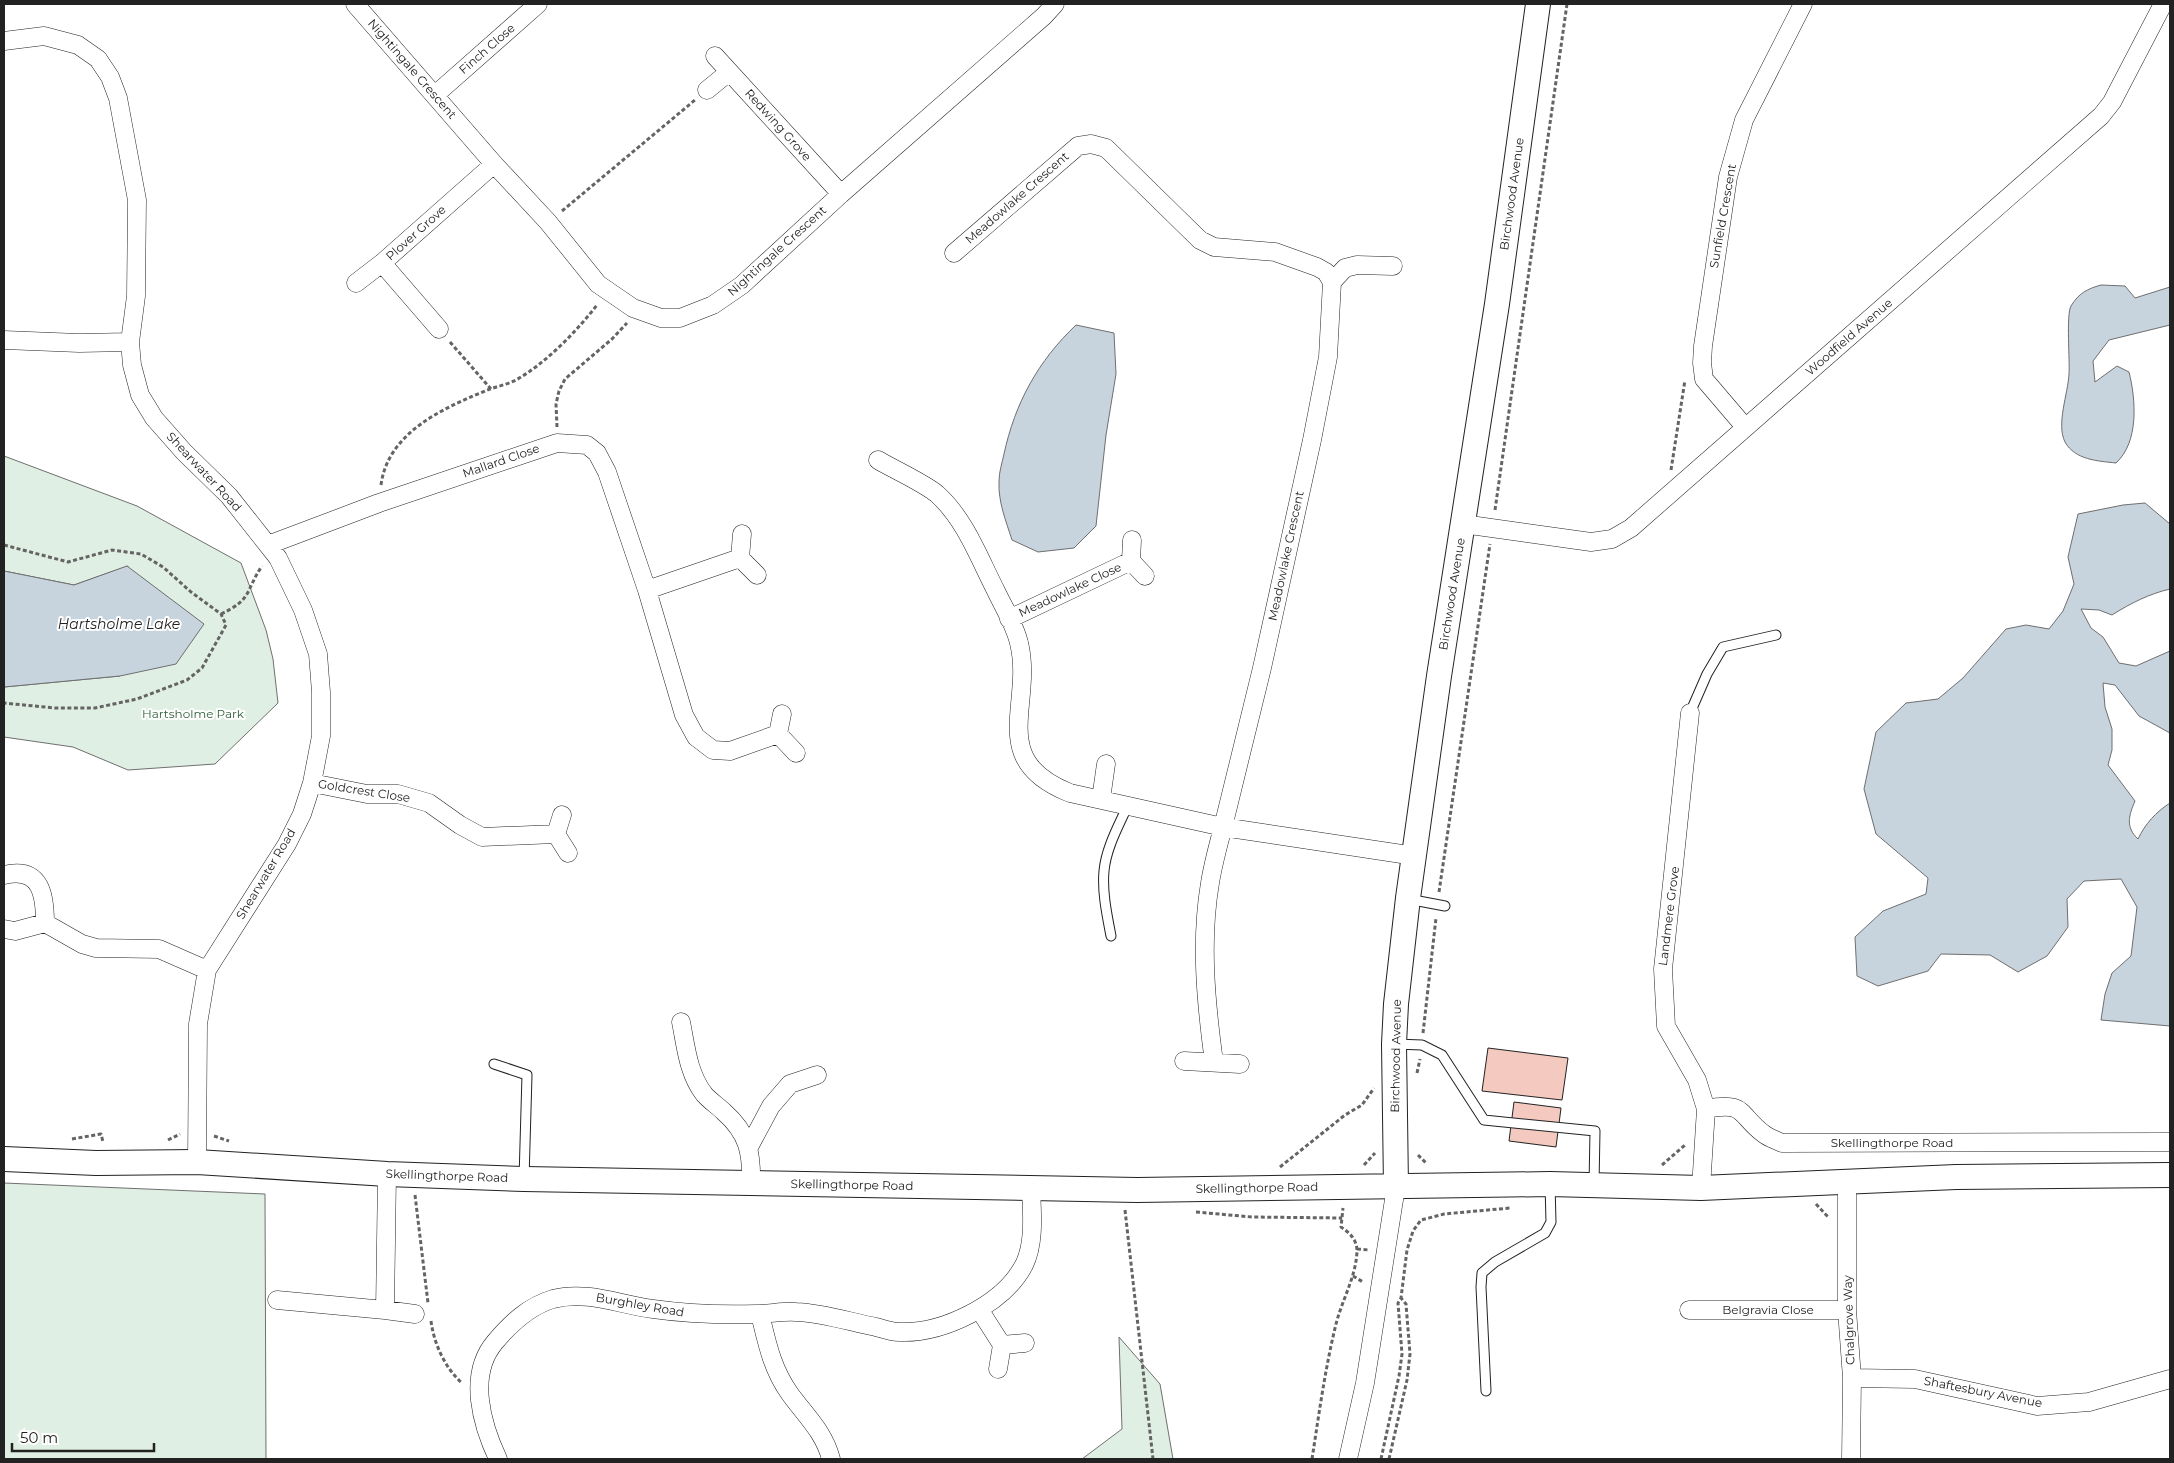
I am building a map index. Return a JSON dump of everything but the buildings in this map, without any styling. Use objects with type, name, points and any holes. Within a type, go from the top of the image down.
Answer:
[{"type":"main road","name":"Birchwood Avenue","points":[[1396,1187],[1394,1044],[1396,1004],[1408,898],[1497,304],[1538,4]]},
{"type":"main road","name":"Skellingthorpe Road","points":[[4,1159],[96,1164],[197,1162],[387,1174],[524,1179],[1031,1189],[1396,1187],[1550,1184],[1701,1188],[1956,1177],[2170,1175]]},
{"type":"street","name":"Nightingale Crescent","points":[[355,4],[494,164],[548,222],[598,284],[633,308],[662,318],[680,318],[713,305],[742,285],[840,194],[1044,16],[1055,4]]},
{"type":"street","name":"Finch Close","points":[[435,95],[538,4]]},
{"type":"street","name":"Sunfield Crescent","points":[[1746,427],[1704,379],[1702,363],[1728,177],[1744,120],[1803,4]]},
{"type":"street","name":"Woodfield Avenue","points":[[1463,524],[1591,542],[1612,539],[1631,528],[2101,116],[2112,102],[2164,11]]},
{"type":"street","name":"Shearwater Road","points":[[4,41],[44,36],[78,45],[98,59],[110,77],[118,98],[136,200],[136,296],[130,342],[132,365],[140,395],[154,418],[184,452],[229,496],[273,552],[303,610],[318,654],[321,692],[321,736],[312,783],[302,814],[287,844],[207,970],[198,1024],[197,1162]]},
{"type":"street","name":"Redwing Grove","points":[[716,56],[840,194]]},
{"type":"street","points":[[708,90],[729,72]]},
{"type":"street","name":"Meadowlake Crescent","points":[[954,253],[1078,146],[1091,144],[1106,148],[1200,240],[1214,247],[1276,252],[1317,267],[1326,272],[1332,282],[1328,357],[1312,440],[1262,668],[1222,827],[1210,883],[1205,950],[1206,1003],[1214,1062]]},
{"type":"street","name":"Plover Grove","points":[[440,329],[382,264],[494,164]]},
{"type":"street","points":[[356,283],[382,264]]},
{"type":"street","points":[[1332,282],[1345,268],[1357,265],[1393,266]]},
{"type":"street","points":[[4,340],[79,343],[130,342]]},
{"type":"street","name":"Mallard Close","points":[[273,552],[379,503],[556,443],[587,444],[597,453],[607,472],[647,590],[684,715],[696,738],[713,750],[730,751],[778,734]]},
{"type":"street","name":"Meadowlake Close","points":[[878,460],[936,494],[964,528],[1019,642],[1022,666],[1018,719],[1019,737],[1026,760],[1037,775],[1053,786],[1070,793],[1222,827]]},
{"type":"street","points":[[742,534],[740,558],[757,575]]},
{"type":"street","name":"Meadowlake Close","points":[[1132,540],[1131,562],[1145,576]]},
{"type":"street","points":[[647,590],[740,558]]},
{"type":"street","name":"Meadowlake Close","points":[[1009,619],[1131,562]]},
{"type":"street","name":"Landmere Grove","points":[[1690,713],[1662,969],[1666,1026],[1697,1080],[1706,1110]]},
{"type":"street","points":[[782,714],[778,734],[796,753]]},
{"type":"street","points":[[1101,799],[1106,764]]},
{"type":"street","name":"Goldcrest Close","points":[[312,783],[367,794],[398,794],[429,803],[460,825],[482,837],[556,834]]},
{"type":"street","points":[[562,815],[556,834],[568,853]]},
{"type":"street","points":[[1222,827],[1415,856]]},
{"type":"street","points":[[4,875],[16,873],[29,876],[38,885],[44,896],[45,923]]},
{"type":"street","points":[[4,929],[15,931],[45,923],[82,944],[96,948],[159,949],[207,970]]},
{"type":"street","points":[[681,1022],[690,1070],[705,1095],[742,1130],[752,1166],[751,1184]]},
{"type":"street","points":[[1184,1061],[1240,1064]]},
{"type":"street","points":[[748,1148],[771,1106],[790,1084],[817,1075]]},
{"type":"street","name":"Skellingthorpe Road","points":[[1706,1110],[1719,1107],[1740,1109],[1764,1134],[1782,1143],[2170,1142]]},
{"type":"street","points":[[1701,1188],[1706,1110]]},
{"type":"street","points":[[385,1310],[387,1174]]},
{"type":"street","name":"Chalgrove Way","points":[[1847,1181],[1847,1310],[1852,1378],[1851,1459]]},
{"type":"street","points":[[1348,1459],[1365,1383],[1396,1187]]},
{"type":"street","name":"Burghley Road","points":[[498,1459],[488,1438],[479,1389],[486,1353],[506,1329],[529,1309],[554,1299],[577,1296],[605,1298],[643,1308],[689,1314],[796,1312],[835,1318],[898,1332],[928,1329],[956,1321],[978,1309],[1010,1285],[1024,1265],[1031,1243],[1031,1189]]},
{"type":"street","points":[[277,1300],[425,1315]]},
{"type":"street","points":[[978,1309],[1002,1345],[998,1369]]},
{"type":"street","name":"Belgravia Close","points":[[1688,1310],[1847,1310]]},
{"type":"street","points":[[760,1314],[771,1360],[790,1393],[828,1444],[831,1459]]},
{"type":"street","points":[[1002,1345],[1025,1343]]},
{"type":"street","name":"Shaftesbury Avenue","points":[[1852,1378],[1915,1379],[2037,1406],[2089,1402],[2170,1379]]},
{"type":"lane","points":[[1690,713],[1707,674],[1723,647],[1776,635]]},
{"type":"lane","points":[[1111,936],[1105,905],[1104,870],[1111,844],[1128,805]]},
{"type":"lane","points":[[1408,898],[1445,906]]},
{"type":"lane","points":[[1394,1044],[1422,1045],[1442,1055],[1484,1120],[1595,1131],[1594,1185]]},
{"type":"lane","points":[[494,1064],[527,1075],[524,1179]]},
{"type":"lane","points":[[1486,1391],[1481,1287],[1482,1272],[1495,1262],[1545,1233],[1551,1222],[1550,1184]]},
{"type":"path","points":[[1494,515],[1567,4]]},
{"type":"path","points":[[548,222],[708,90]]},
{"type":"path","points":[[379,503],[382,481],[393,450],[419,425],[453,406],[516,380],[549,355],[583,323],[607,290]]},
{"type":"path","points":[[556,443],[556,404],[559,391],[565,379],[612,339],[627,323],[633,308]]},
{"type":"path","points":[[440,329],[491,389]]},
{"type":"path","points":[[1667,496],[1686,372],[1702,363]]},
{"type":"path","points":[[1439,894],[1490,542]]},
{"type":"path","points":[[4,545],[68,562],[112,550],[141,554],[163,567],[191,592],[221,614],[226,625],[219,641],[202,668],[187,680],[137,698],[95,708],[55,708],[4,702]]},
{"type":"path","points":[[221,614],[238,606],[250,590],[261,567],[273,552]]},
{"type":"path","points":[[1423,1033],[1436,917]]},
{"type":"path","points":[[1278,1169],[1345,1115],[1362,1105],[1377,1084]]},
{"type":"path","points":[[70,1140],[101,1134],[103,1145]]},
{"type":"path","points":[[1416,1151],[1419,1158],[1429,1166]]},
{"type":"path","points":[[1357,1166],[1366,1165],[1376,1152]]},
{"type":"path","points":[[414,1188],[425,1315],[434,1342],[452,1372],[461,1383],[479,1389]]},
{"type":"path","points":[[1122,1189],[1153,1459]]},
{"type":"path","points":[[1381,1459],[1399,1376],[1402,1354],[1398,1303],[1401,1298],[1407,1250],[1413,1231],[1421,1220],[1444,1214],[1470,1213]]},
{"type":"path","points":[[1312,1459],[1331,1346],[1340,1308],[1353,1276],[1357,1249],[1352,1234],[1342,1227],[1342,1218]]},
{"type":"path","points":[[1389,1459],[1407,1380],[1410,1354],[1406,1304],[1401,1298]]},
{"type":"green space","name":"Hartsholme Park","points":[[4,456],[137,506],[241,563],[266,630],[273,659],[278,703],[215,764],[128,770],[73,747],[4,737],[4,687],[120,676],[128,566],[74,585],[4,571]]},
{"type":"green space","points":[[4,1183],[265,1194],[266,1459],[4,1459]]},
{"type":"green space","points":[[1119,1337],[1160,1384],[1173,1459],[1082,1459],[1122,1429]]},
{"type":"water","points":[[2101,285],[2125,286],[2135,298],[2170,287],[2170,325],[2109,340],[2093,361],[2095,382],[2117,366],[2129,372],[2133,395],[2134,420],[2129,444],[2116,463],[2088,458],[2075,453],[2065,442],[2062,427],[2069,374],[2068,328],[2071,306],[2087,290]]},
{"type":"water","points":[[1076,325],[1114,333],[1116,374],[1106,435],[1096,526],[1074,548],[1038,552],[1012,540],[1000,496],[1000,471],[1015,417],[1030,384],[1050,353]]},
{"type":"water","points":[[2145,503],[2170,524],[2170,589],[2140,599],[2112,615],[2099,610],[2081,609],[2091,628],[2103,637],[2119,663],[2136,666],[2170,651],[2170,733],[2139,716],[2115,685],[2103,683],[2105,707],[2112,729],[2112,750],[2108,765],[2135,801],[2129,821],[2131,830],[2138,839],[2151,819],[2170,803],[2170,1026],[2101,1020],[2105,994],[2112,973],[2131,956],[2137,907],[2121,879],[2084,881],[2067,899],[2068,927],[2047,956],[2018,972],[1990,955],[1941,954],[1928,971],[1878,986],[1857,976],[1855,937],[1883,911],[1926,894],[1928,878],[1876,834],[1864,789],[1876,732],[1906,703],[1938,699],[1963,678],[2006,629],[2026,625],[2049,629],[2063,611],[2074,584],[2068,557],[2078,514],[2123,505]]},
{"type":"water","name":"Hartsholme Lake","points":[[127,566],[204,624],[176,664],[120,676],[4,687],[4,571],[74,585]]}]
